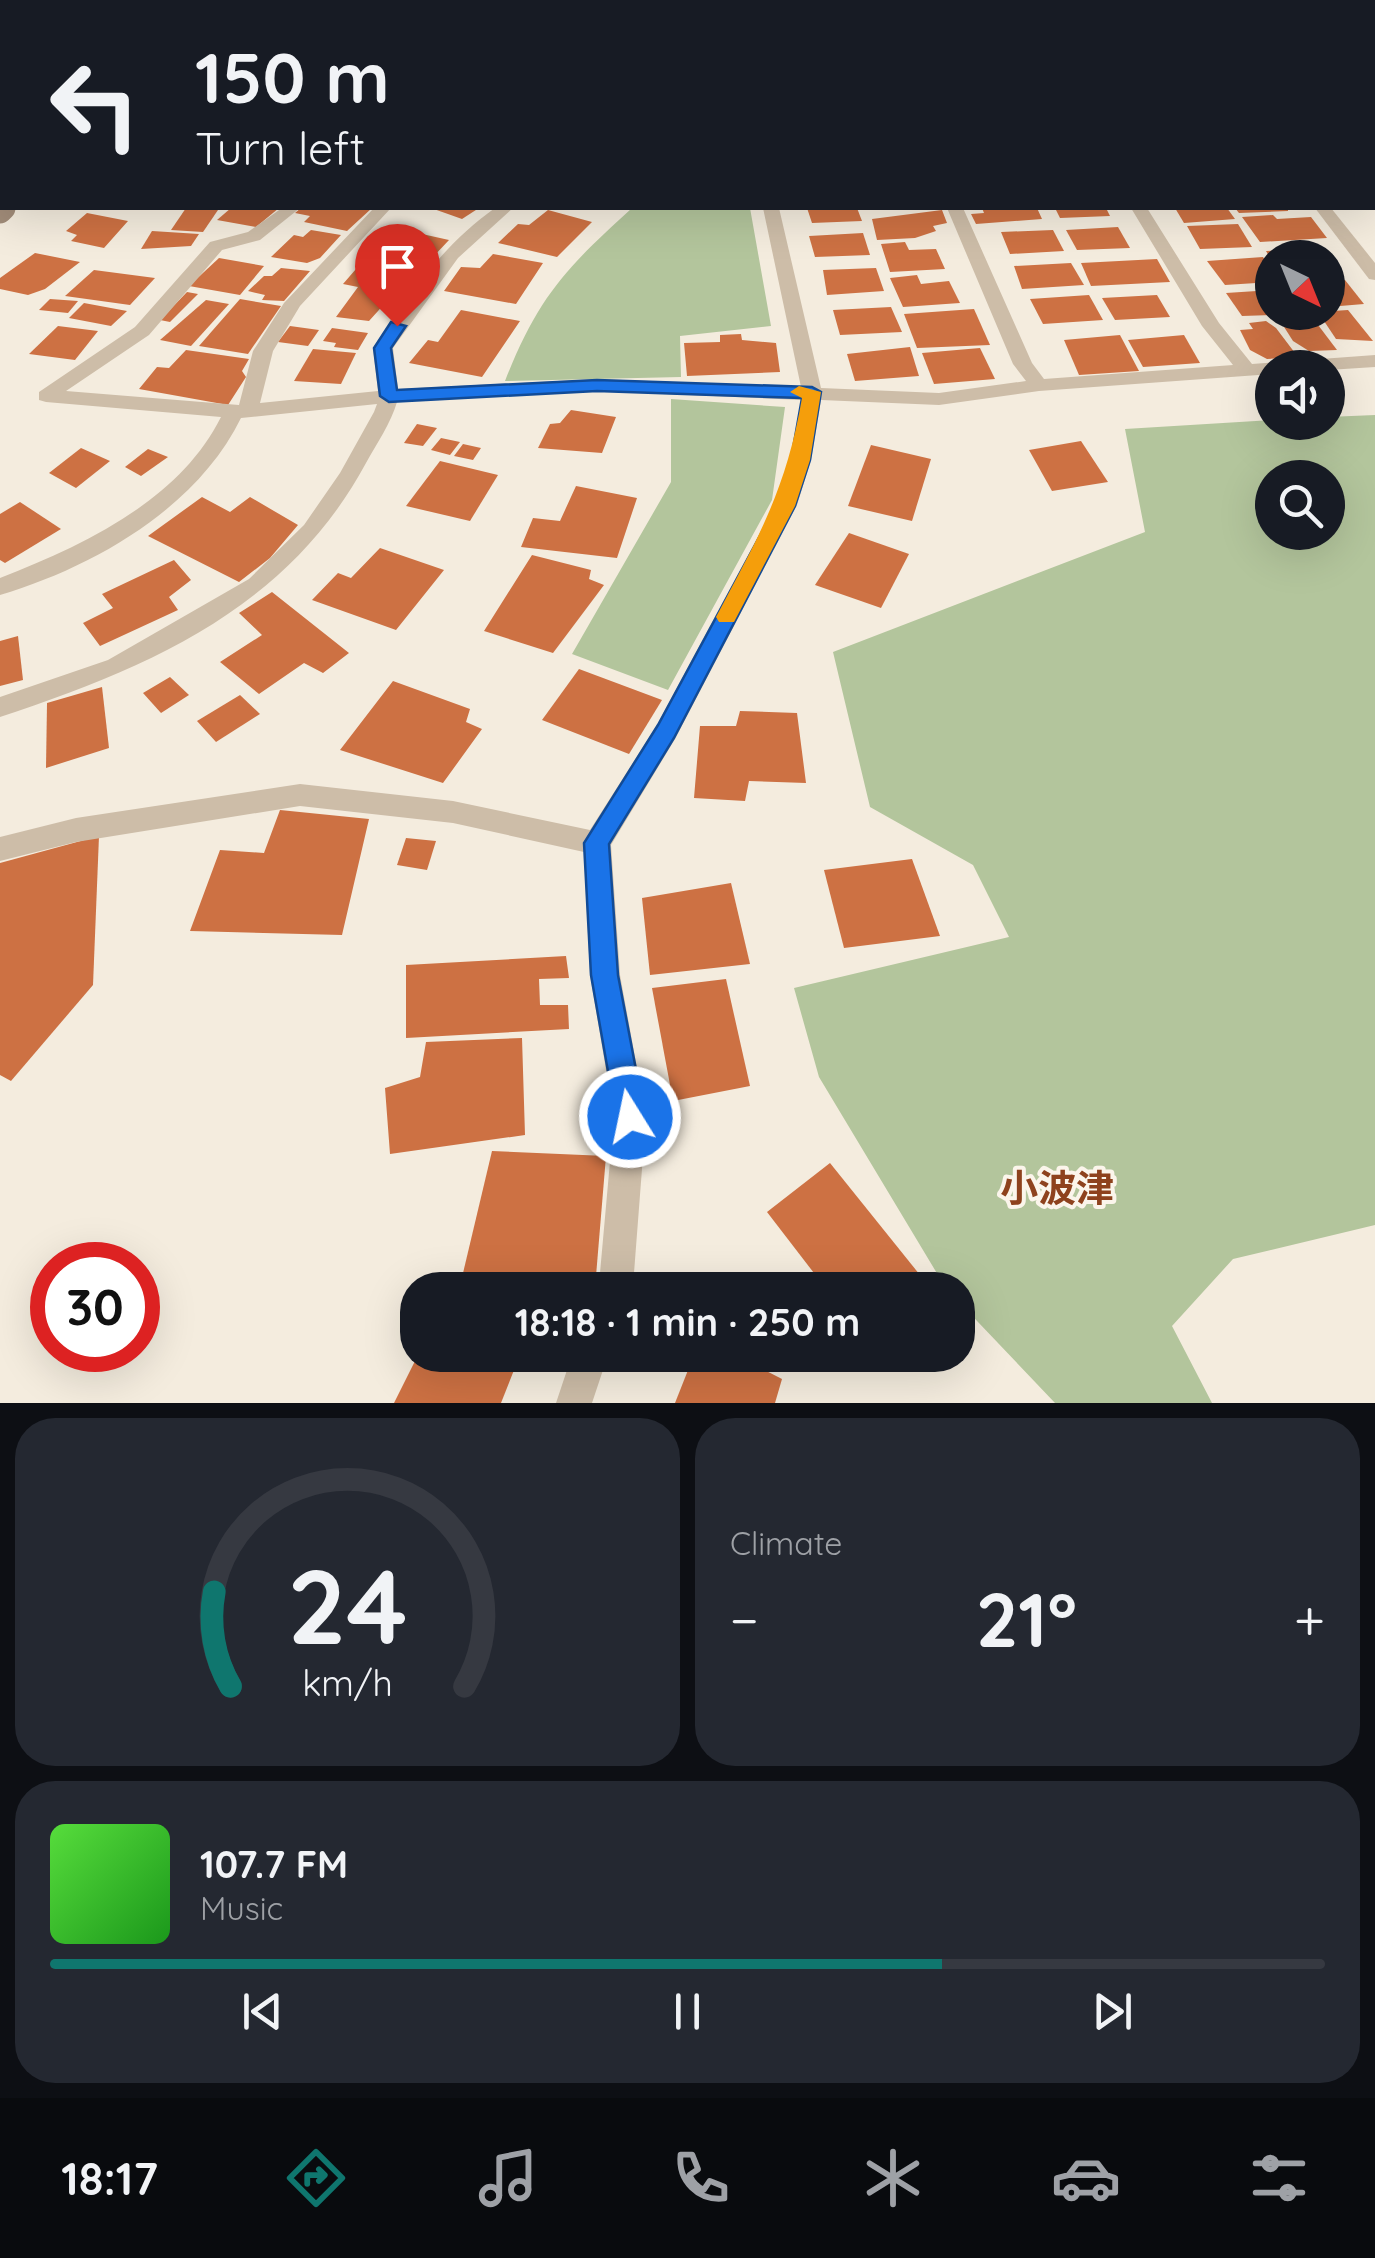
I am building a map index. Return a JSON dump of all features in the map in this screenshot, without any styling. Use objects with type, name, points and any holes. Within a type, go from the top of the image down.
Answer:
[{"type":"street","points":[[651,0],[663,0]]},
{"type":"street","points":[[289,210],[254,236],[216,246],[142,332],[46,396],[241,411],[389,396],[597,386],[939,398],[1038,385],[1375,360]]},
{"type":"street","points":[[0,587],[41,572],[128,524],[191,478],[241,411],[262,351],[292,303],[381,210]]},
{"type":"street","points":[[0,707],[117,667],[257,584],[312,530],[349,476],[389,396],[383,348],[426,280],[470,232],[501,210]]},
{"type":"street","points":[[618,1272],[630,1117],[604,975],[597,843],[666,732],[786,506],[801,460],[812,392],[771,210]]},
{"type":"street","points":[[956,210],[1023,364],[1038,385]]},
{"type":"street","points":[[1140,210],[1211,326],[1246,369]]},
{"type":"street","points":[[1325,210],[1368,258],[1375,274]]},
{"type":"street","points":[[0,849],[76,830],[300,795],[453,812],[597,843]]},
{"type":"street","points":[[574,1403],[584,1372]]},
{"type":"green space","points":[[630,210],[750,210],[771,326],[680,336],[681,377],[505,381],[542,305],[589,249]]},
{"type":"green space","points":[[671,399],[785,407],[772,500],[668,690],[572,654],[671,482]]},
{"type":"green space","points":[[1375,415],[1375,1225],[1233,1259],[1172,1326],[1212,1403],[1055,1403],[975,1319],[975,1272],[936,1272],[819,1077],[794,988],[1009,937],[973,865],[870,807],[833,652],[1145,532],[1125,429],[1255,421],[1255,440],[1345,440],[1345,416]]},
{"type":"building","points":[[185,210],[218,210],[203,232],[171,230]]},
{"type":"building","points":[[229,210],[277,210],[256,227],[217,220]]},
{"type":"building","points":[[370,210],[347,231],[304,222],[310,216],[295,213]]},
{"type":"building","points":[[437,210],[476,210],[462,219]]},
{"type":"building","points":[[548,210],[592,222],[557,257],[498,243],[518,224],[529,225]]},
{"type":"building","points":[[808,210],[858,210],[862,221],[812,223]]},
{"type":"building","points":[[942,210],[947,223],[933,226],[936,231],[915,238],[877,240],[872,219]]},
{"type":"building","points":[[983,210],[1038,210],[1042,219],[976,224],[971,214],[984,213]]},
{"type":"building","points":[[1056,210],[1107,210],[1110,216],[1060,218]]},
{"type":"building","points":[[1176,210],[1228,210],[1235,219],[1184,223]]},
{"type":"building","points":[[1237,210],[1288,210],[1288,211]]},
{"type":"building","points":[[87,213],[128,221],[104,248],[71,241],[77,235],[66,231]]},
{"type":"building","points":[[1242,217],[1311,217],[1327,238],[1259,240]]},
{"type":"building","points":[[1238,224],[1252,247],[1200,249],[1187,226]]},
{"type":"building","points":[[1118,227],[1130,248],[1077,250],[1066,230]]},
{"type":"building","points":[[311,230],[341,235],[320,258],[307,263],[271,257],[294,235],[303,237]]},
{"type":"building","points":[[404,230],[449,240],[417,274],[372,265]]},
{"type":"building","points":[[1053,230],[1064,251],[1010,254],[1001,232]]},
{"type":"building","points":[[152,231],[199,234],[191,246],[141,249]]},
{"type":"building","points":[[863,233],[870,255],[815,257],[809,236]]},
{"type":"building","points":[[905,242],[909,250],[936,249],[945,269],[890,272],[881,244]]},
{"type":"building","points":[[35,253],[80,262],[45,289],[28,295],[0,289],[0,278]]},
{"type":"building","points":[[493,254],[543,263],[516,304],[444,291],[461,267],[480,268]]},
{"type":"building","points":[[219,258],[264,266],[240,295],[189,286]]},
{"type":"building","points":[[1255,258],[1255,283],[1225,285],[1207,261]]},
{"type":"building","points":[[1157,259],[1170,282],[1091,286],[1081,263]]},
{"type":"building","points":[[1071,263],[1084,285],[1022,289],[1014,266]]},
{"type":"building","points":[[281,268],[310,271],[284,301],[262,300],[265,295],[248,291],[264,276],[272,276]]},
{"type":"building","points":[[876,268],[884,291],[827,295],[823,270]]},
{"type":"building","points":[[356,269],[386,275],[380,284],[392,287],[381,300],[387,301],[369,321],[336,317],[358,287],[343,284]]},
{"type":"building","points":[[94,270],[155,278],[130,305],[65,296]]},
{"type":"building","points":[[917,275],[921,284],[949,281],[960,303],[903,307],[890,278]]},
{"type":"building","points":[[1345,280],[1364,304],[1345,306]]},
{"type":"building","points":[[1255,291],[1255,316],[1242,316],[1226,293]]},
{"type":"building","points":[[187,292],[198,294],[170,322],[160,320]]},
{"type":"building","points":[[1089,295],[1103,320],[1043,324],[1030,299]]},
{"type":"building","points":[[1157,295],[1170,317],[1115,320],[1102,298]]},
{"type":"building","points":[[50,299],[78,301],[68,313],[39,310]]},
{"type":"building","points":[[240,299],[281,306],[248,354],[199,346]]},
{"type":"building","points":[[206,300],[229,304],[191,346],[160,340]]},
{"type":"building","points":[[84,303],[127,311],[111,326],[69,318]]},
{"type":"building","points":[[891,307],[902,332],[840,335],[833,310]]},
{"type":"building","points":[[974,309],[990,345],[917,348],[904,314]]},
{"type":"building","points":[[461,310],[520,321],[482,377],[409,363],[428,340],[438,342]]},
{"type":"building","points":[[1345,310],[1373,341],[1336,339],[1330,330],[1345,330]]},
{"type":"building","points":[[1255,322],[1255,330],[1278,330],[1293,350],[1250,350],[1240,330],[1253,329],[1249,323]]},
{"type":"building","points":[[58,326],[98,331],[75,360],[29,354]]},
{"type":"building","points":[[290,326],[319,330],[308,346],[278,342]]},
{"type":"building","points":[[332,328],[368,333],[358,350],[334,347],[336,343],[323,341]]},
{"type":"building","points":[[1286,330],[1322,330],[1337,350],[1307,350],[1293,341]]},
{"type":"building","points":[[741,334],[742,340],[776,343],[780,372],[687,376],[684,343],[720,342],[720,335]]},
{"type":"building","points":[[1120,335],[1139,371],[1079,375],[1064,340]]},
{"type":"building","points":[[1184,335],[1200,363],[1143,367],[1128,340]]},
{"type":"building","points":[[910,347],[919,376],[855,381],[847,354]]},
{"type":"building","points":[[980,348],[995,379],[934,384],[922,353]]},
{"type":"building","points":[[313,349],[356,353],[341,384],[294,381]]},
{"type":"building","points":[[186,350],[249,359],[242,371],[246,377],[228,405],[139,389],[157,367],[169,368]]},
{"type":"building","points":[[571,410],[616,417],[602,453],[538,448],[550,424],[560,423]]},
{"type":"building","points":[[417,424],[437,428],[423,446],[404,443]]},
{"type":"building","points":[[441,438],[460,442],[450,455],[431,450]]},
{"type":"building","points":[[1081,441],[1108,482],[1052,491],[1029,450]]},
{"type":"building","points":[[463,444],[481,448],[473,460],[454,456]]},
{"type":"building","points":[[871,445],[931,459],[912,521],[848,506]]},
{"type":"building","points":[[81,448],[110,461],[76,488],[49,473]]},
{"type":"building","points":[[148,449],[168,457],[141,476],[125,467]]},
{"type":"building","points":[[440,461],[498,475],[470,521],[406,506]]},
{"type":"building","points":[[576,486],[637,498],[617,558],[521,547],[533,518],[560,521]]},
{"type":"building","points":[[202,497],[230,512],[250,497],[298,525],[270,558],[239,582],[148,536]]},
{"type":"building","points":[[20,502],[61,529],[5,563],[0,560],[0,514]]},
{"type":"building","points":[[849,533],[909,554],[881,608],[815,585]]},
{"type":"building","points":[[380,548],[444,570],[396,630],[312,600],[338,573],[351,578]]},
{"type":"building","points":[[532,555],[591,570],[589,579],[604,585],[553,653],[484,631]]},
{"type":"building","points":[[174,560],[191,580],[169,597],[178,610],[100,646],[83,623],[113,608],[102,594]]},
{"type":"building","points":[[272,592],[349,653],[323,673],[304,663],[259,694],[220,662],[262,635],[239,613]]},
{"type":"building","points":[[18,636],[23,680],[0,686],[0,641]]},
{"type":"building","points":[[579,669],[662,700],[629,754],[542,720]]},
{"type":"building","points":[[170,677],[189,695],[161,713],[143,693]]},
{"type":"building","points":[[393,681],[470,709],[466,722],[482,729],[443,783],[340,750]]},
{"type":"building","points":[[102,687],[109,748],[46,768],[47,703]]},
{"type":"building","points":[[240,695],[260,714],[216,742],[197,721]]},
{"type":"building","points":[[740,711],[797,713],[806,783],[749,781],[745,801],[694,798],[700,726],[736,726]]},
{"type":"building","points":[[280,810],[369,819],[342,935],[190,931],[220,850],[264,853]]},
{"type":"building","points":[[99,836],[93,985],[11,1081],[0,1075],[0,863]]},
{"type":"building","points":[[406,838],[436,841],[427,870],[397,865]]},
{"type":"building","points":[[912,859],[940,936],[844,948],[824,870]]},
{"type":"building","points":[[731,883],[750,964],[650,975],[642,898]]},
{"type":"building","points":[[566,956],[569,978],[539,979],[540,1005],[568,1005],[569,1029],[406,1038],[406,965]]},
{"type":"building","points":[[726,979],[750,1086],[673,1101],[652,988]]},
{"type":"building","points":[[522,1038],[525,1135],[390,1154],[385,1088],[420,1077],[426,1042]]},
{"type":"building","points":[[492,1151],[606,1156],[596,1272],[463,1272]]},
{"type":"building","points":[[830,1163],[918,1272],[813,1272],[767,1212]]},
{"type":"building","points":[[410,1372],[513,1372],[501,1403],[394,1403]]},
{"type":"building","points":[[687,1372],[768,1372],[782,1379],[775,1403],[675,1403]]},
{"type":"slow traffic","points":[[727,617],[786,506],[801,460],[812,392],[799,392]]},
{"type":"district","name":"小波津","points":[[1057,1189]]},
{"type":"route","points":[[397,326],[383,348],[389,396],[597,386],[812,392],[801,460],[786,506],[666,732],[597,843],[604,975],[630,1117]]}]
